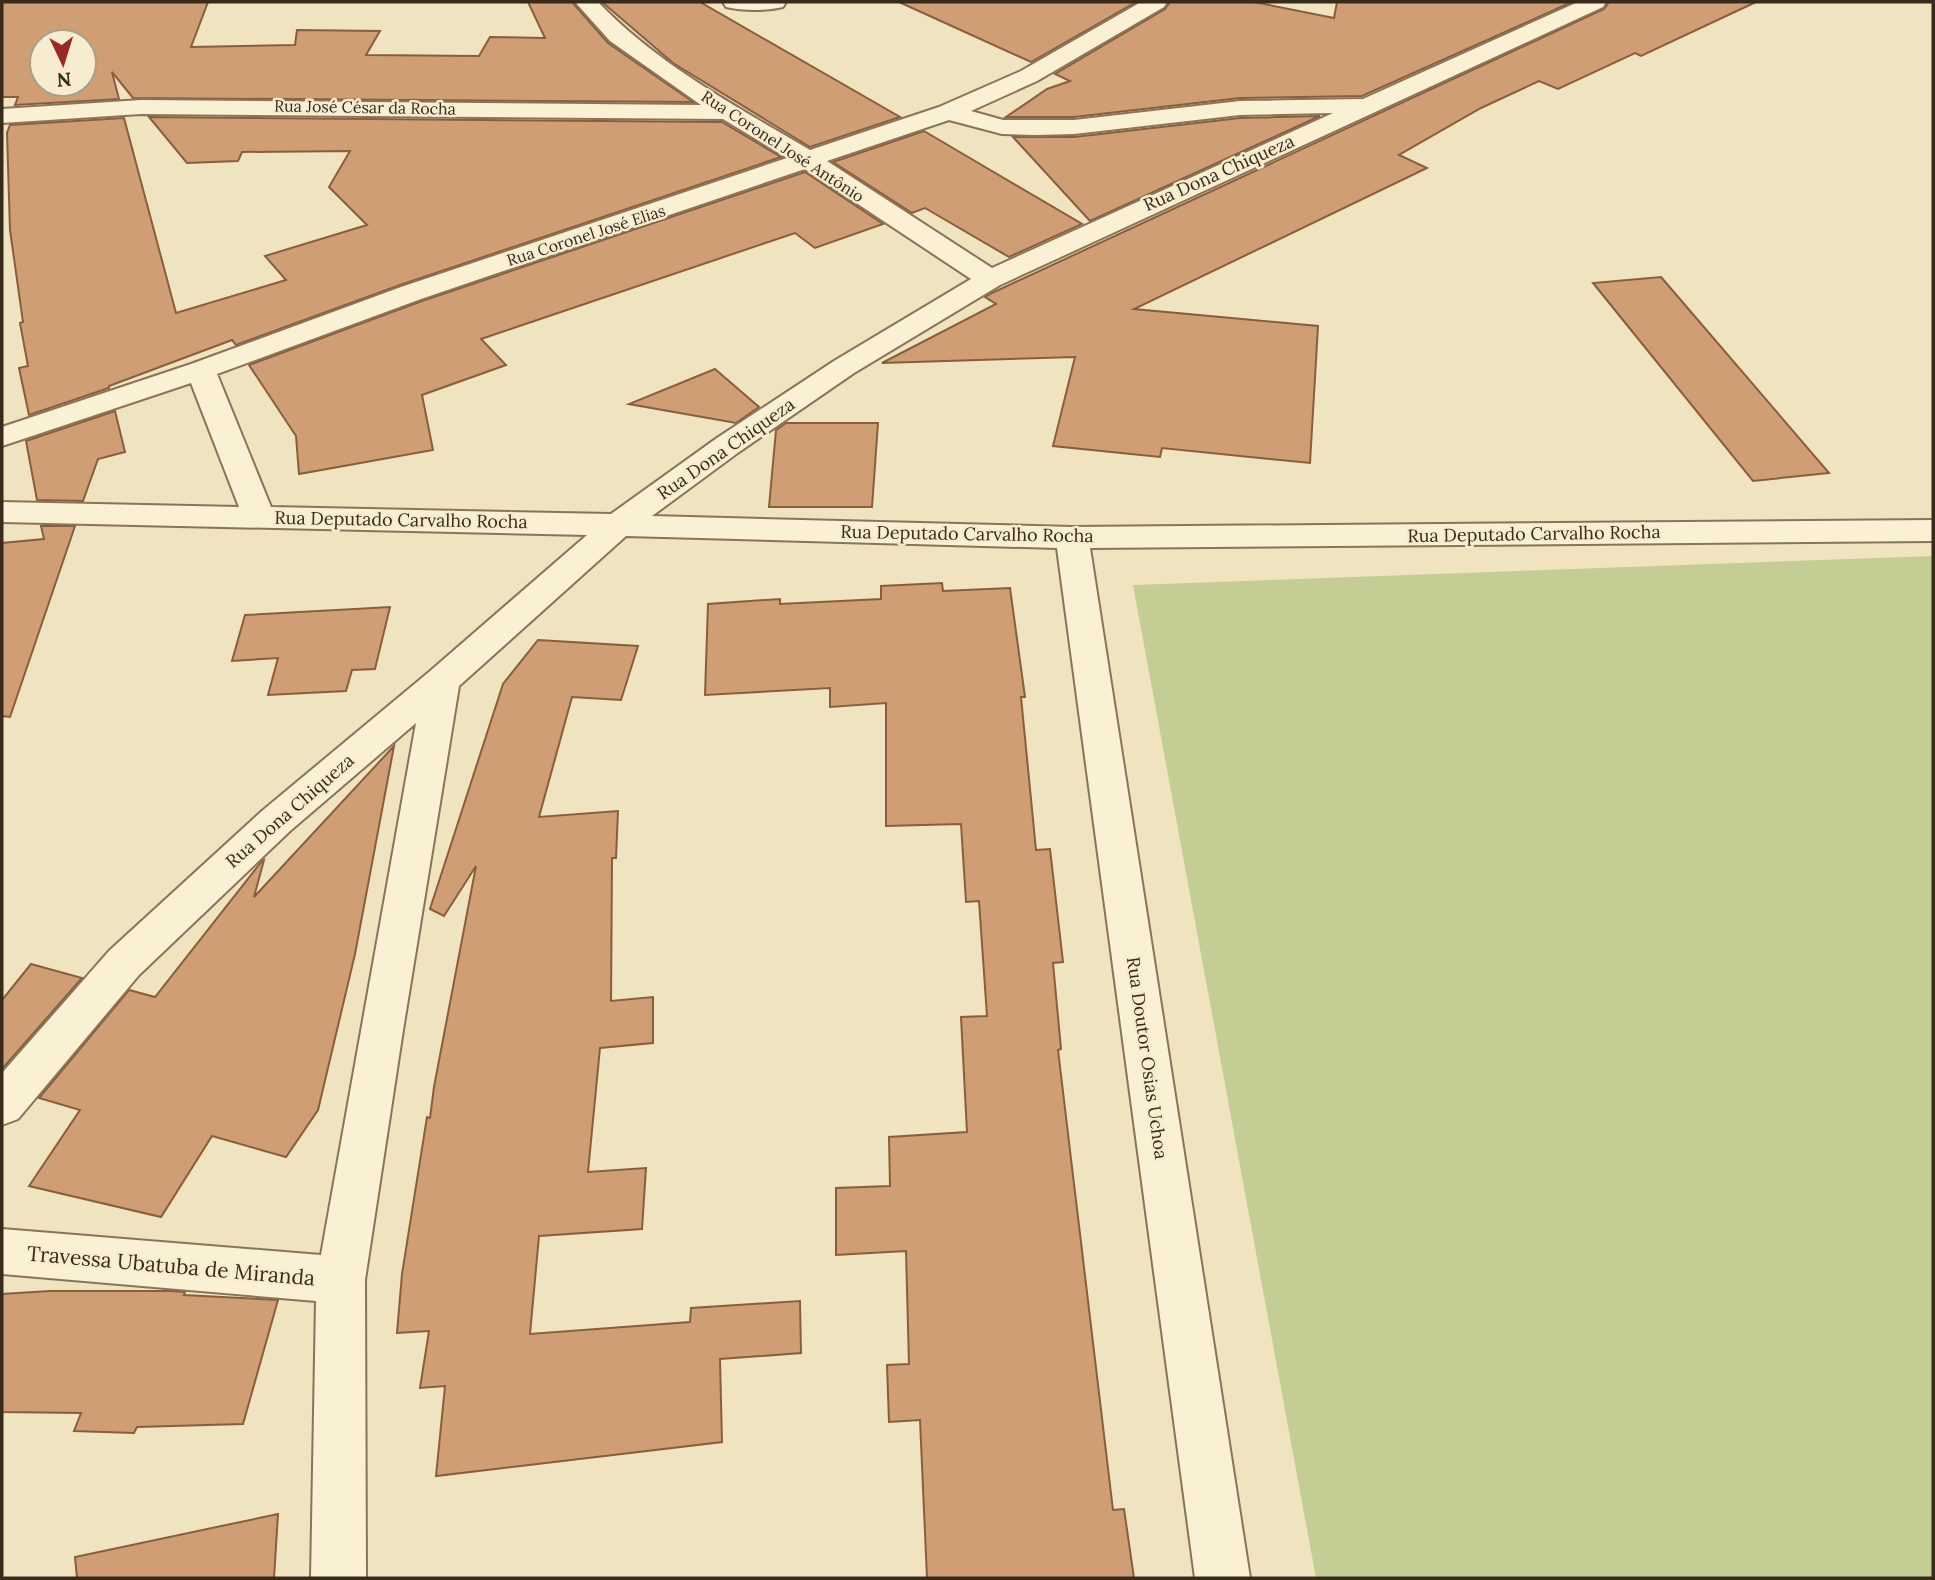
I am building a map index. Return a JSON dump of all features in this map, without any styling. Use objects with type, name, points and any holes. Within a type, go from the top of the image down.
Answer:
[{"type":"street","name":"Rua Coronel José Antônio","points":[[586,2],[618,36],[728,112],[809,160],[990,279]]},
{"type":"street","points":[[734,2],[775,2]]},
{"type":"street","name":"Rua Coronel José Elias","points":[[2,437],[201,370],[411,293],[948,113],[1029,76],[1156,2]]},
{"type":"street","name":"Rua Dona Chiqueza","points":[[2,1105],[124,962],[276,821],[442,681],[618,525],[844,367],[990,279],[1595,2]]},
{"type":"street","points":[[948,113],[1002,127],[1036,128],[1074,127],[1240,108],[1371,105]]},
{"type":"street","name":"Rua José César da Rocha","points":[[2,116],[154,107],[728,112]]},
{"type":"street","points":[[201,370],[259,517]]},
{"type":"street","name":"Rua Deputado Carvalho Rocha","points":[[2,512],[1072,538],[1933,530]]},
{"type":"street","name":"Rua Doutor Osias Uchoa","points":[[1072,538],[1223,1578]]},
{"type":"street","points":[[339,1578],[341,1280],[380,1030],[442,681]]},
{"type":"street","name":"Travessa Ubatuba de Miranda","points":[[2,1252],[341,1280]]},
{"type":"green space","points":[[1933,556],[1933,1578],[1316,1578],[1133,585]]},
{"type":"building","points":[[2,2],[208,2],[191,47],[295,45],[297,30],[380,31],[366,55],[479,56],[490,37],[545,38],[528,2],[572,2],[608,43],[693,102],[133,98],[112,72],[119,99],[15,105],[18,97],[2,97]]},
{"type":"building","points":[[602,2],[700,2],[900,117],[810,147],[673,63]]},
{"type":"building","points":[[899,2],[1136,2],[1031,62]]},
{"type":"building","points":[[1170,2],[1254,2],[1334,18],[1337,2],[1572,2],[1362,96],[1240,98],[1074,117],[1006,117],[1047,89],[1070,81],[1055,74],[1165,9]]},
{"type":"building","points":[[1609,2],[1756,2],[1641,56],[1635,53],[1558,89],[1539,81],[1481,108],[1399,155],[1427,168],[1134,309],[1318,326],[1310,463],[1162,448],[1160,457],[1053,446],[1075,357],[882,363],[996,304],[985,297],[992,293],[1604,9]]},
{"type":"building","points":[[1320,116],[1090,221],[1013,137],[1074,137],[1240,118]]},
{"type":"building","points":[[149,117],[722,122],[781,157],[400,285],[236,345],[232,340],[109,388],[29,415],[19,368],[28,366],[20,323],[23,322],[10,230],[7,133],[10,125],[124,118],[176,313],[286,280],[265,256],[367,225],[329,187],[350,151],[242,152],[238,161],[187,163]]},
{"type":"building","points":[[924,131],[1082,224],[1009,257],[925,208],[912,213],[833,162]]},
{"type":"building","points":[[805,172],[883,224],[815,248],[795,233],[481,339],[506,365],[422,395],[433,450],[299,474],[296,436],[249,365],[422,301]]},
{"type":"building","points":[[1661,277],[1829,473],[1753,481],[1593,283]]},
{"type":"building","points":[[715,369],[759,407],[736,423],[629,404]]},
{"type":"building","points":[[115,411],[125,452],[98,459],[83,501],[37,500],[26,441]]},
{"type":"building","points":[[786,423],[878,423],[872,507],[769,507],[776,430]]},
{"type":"building","points":[[41,526],[75,526],[10,717],[2,716],[2,543],[44,539]]},
{"type":"building","points":[[942,583],[943,591],[1010,588],[1025,697],[1021,697],[1036,850],[1050,849],[1063,962],[1053,963],[1061,1049],[1058,1050],[1113,1510],[1124,1509],[1134,1578],[927,1578],[920,1420],[889,1422],[887,1365],[909,1364],[906,1251],[836,1255],[836,1188],[890,1186],[889,1137],[967,1132],[961,1017],[987,1016],[979,901],[966,902],[961,824],[886,826],[886,703],[830,707],[830,688],[705,695],[708,604],[780,599],[780,604],[881,599],[881,586]]},
{"type":"building","points":[[390,607],[375,669],[352,670],[346,691],[268,695],[278,658],[232,661],[245,615]]},
{"type":"building","points":[[538,640],[638,646],[621,700],[572,697],[539,817],[618,811],[616,858],[612,858],[611,1001],[653,997],[653,1043],[600,1048],[588,1172],[646,1168],[642,1229],[539,1236],[530,1334],[690,1322],[691,1308],[800,1301],[801,1353],[720,1359],[722,1442],[436,1476],[445,1386],[420,1388],[429,1331],[397,1333],[402,1274],[427,1117],[430,1118],[476,866],[444,916],[430,909],[503,684]]},
{"type":"building","points":[[394,746],[355,954],[318,1110],[286,1157],[212,1136],[161,1217],[29,1186],[80,1110],[39,1098],[129,990],[155,997],[262,861],[264,860],[254,897]]},
{"type":"building","points":[[31,964],[82,978],[2,1069],[2,1000]]},
{"type":"building","points":[[50,1291],[172,1291],[185,1292],[184,1295],[278,1300],[243,1424],[137,1427],[134,1433],[74,1431],[81,1413],[2,1412],[2,1294]]},
{"type":"building","points":[[278,1514],[274,1578],[77,1578],[75,1557]]}]
